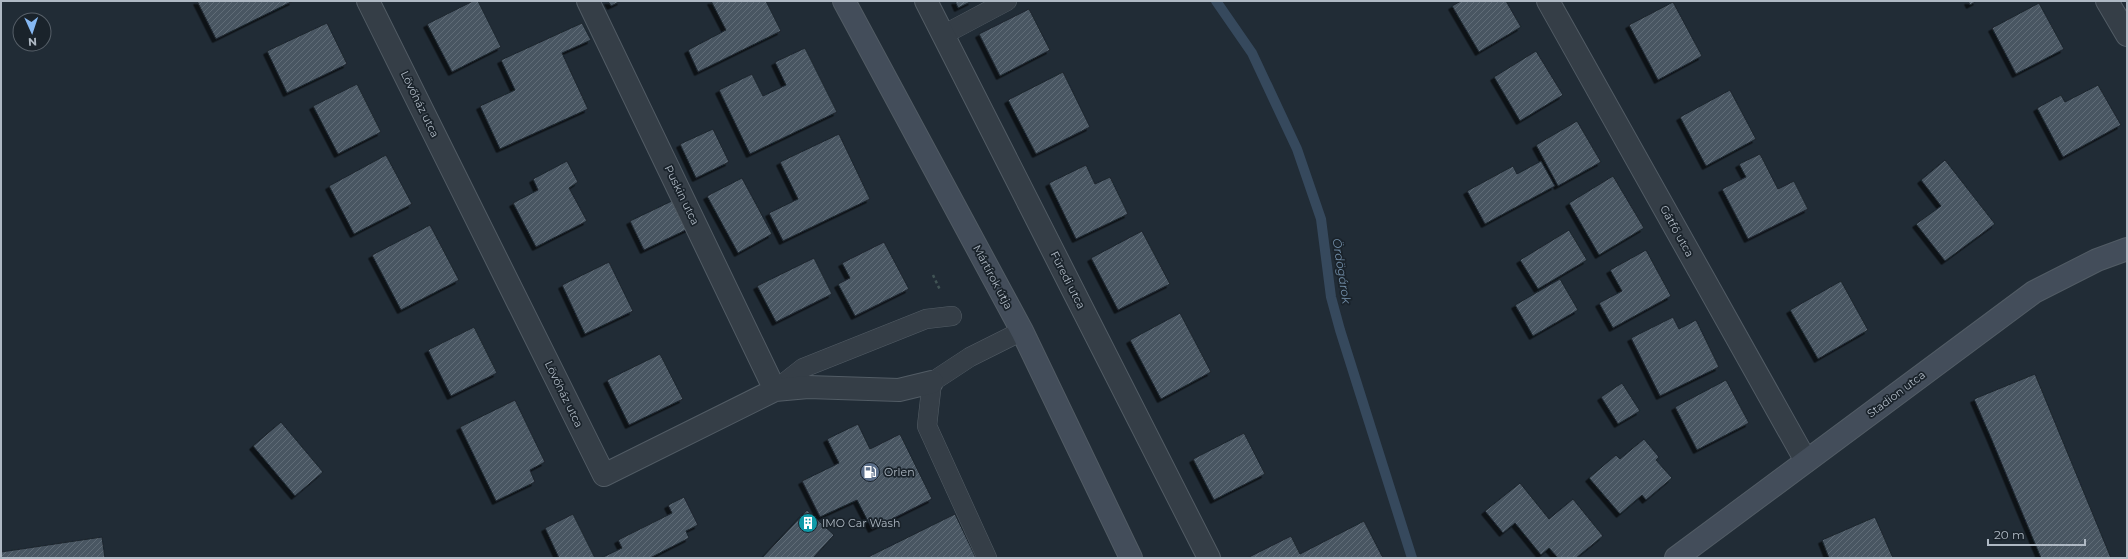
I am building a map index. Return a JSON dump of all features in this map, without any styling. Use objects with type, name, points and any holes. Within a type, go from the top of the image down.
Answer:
[{"type":"street","name":"Lövőház utca","points":[[368,1],[604,475],[775,390],[808,387],[899,390],[932,382]]},
{"type":"street","name":"Puskin utca","points":[[588,1],[775,390]]},
{"type":"street","name":"Mártírok útja","points":[[844,1],[1022,332],[1131,558]]},
{"type":"street","name":"Füredi utca","points":[[926,1],[1209,558]]},
{"type":"street","name":"Gátfő utca","points":[[1548,1],[1806,461]]},
{"type":"street","points":[[2107,1],[2127,35]]},
{"type":"street","name":"Stadion utca","points":[[1676,558],[2034,292],[2097,260],[2127,249]]},
{"type":"lane","points":[[943,35],[1007,1]]},
{"type":"lane","points":[[775,390],[803,368],[926,319],[952,316]]},
{"type":"lane","points":[[987,558],[927,426],[932,382],[970,358],[1022,332]]},
{"type":"building","points":[[197,1],[293,1],[216,39]]},
{"type":"building","points":[[473,1],[478,1],[501,47],[452,72],[427,24]]},
{"type":"building","points":[[608,1],[621,1],[611,6]]},
{"type":"building","points":[[711,1],[766,1],[781,31],[698,72],[688,50],[726,30]]},
{"type":"building","points":[[955,1],[972,1],[958,8]]},
{"type":"building","points":[[1461,1],[1506,1],[1521,27],[1479,52],[1452,6]]},
{"type":"building","points":[[1968,1],[1977,1],[1970,5]]},
{"type":"building","points":[[1673,2],[1702,56],[1658,80],[1629,25]]},
{"type":"building","points":[[2039,3],[2064,49],[2016,74],[1992,28]]},
{"type":"building","points":[[1029,9],[1050,50],[1000,76],[979,34]]},
{"type":"building","points":[[327,23],[347,64],[287,93],[267,51]]},
{"type":"building","points":[[582,23],[591,40],[562,53],[588,109],[500,149],[480,106],[515,90],[501,60]]},
{"type":"building","points":[[805,48],[837,112],[750,154],[719,90],[752,74],[763,96],[786,85],[775,62]]},
{"type":"building","points":[[1536,51],[1563,95],[1520,121],[1494,77]]},
{"type":"building","points":[[1063,72],[1090,127],[1036,154],[1008,100]]},
{"type":"building","points":[[357,84],[381,132],[338,154],[313,106]]},
{"type":"building","points":[[2098,85],[2121,125],[2063,157],[2037,108],[2061,95],[2065,102]]},
{"type":"building","points":[[1730,90],[1756,139],[1706,166],[1680,117]]},
{"type":"building","points":[[1577,121],[1601,162],[1558,186],[1536,145]]},
{"type":"building","points":[[713,129],[729,162],[696,178],[680,144]]},
{"type":"building","points":[[839,134],[870,199],[783,241],[769,213],[798,199],[780,162]]},
{"type":"building","points":[[1760,154],[1778,189],[1794,181],[1808,209],[1748,239],[1722,189],[1746,177],[1739,164]]},
{"type":"building","points":[[386,155],[412,204],[354,234],[329,186]]},
{"type":"building","points":[[1945,160],[1995,224],[1945,261],[1916,224],[1941,206],[1921,180]]},
{"type":"building","points":[[567,161],[578,182],[569,188],[587,221],[536,247],[513,203],[538,190],[533,179]]},
{"type":"building","points":[[1541,161],[1555,186],[1485,224],[1467,191],[1513,166],[1517,174]]},
{"type":"building","points":[[1086,165],[1095,184],[1110,177],[1128,214],[1076,239],[1049,183]]},
{"type":"building","points":[[1613,176],[1644,228],[1599,255],[1569,203]]},
{"type":"building","points":[[742,178],[772,234],[738,253],[707,196]]},
{"type":"building","points":[[676,199],[690,228],[644,250],[630,221]]},
{"type":"building","points":[[430,225],[459,280],[401,310],[372,255]]},
{"type":"building","points":[[1569,230],[1587,260],[1538,289],[1520,260]]},
{"type":"building","points":[[1142,231],[1170,284],[1118,310],[1091,258]]},
{"type":"building","points":[[884,242],[909,289],[855,316],[838,284],[850,278],[842,263]]},
{"type":"building","points":[[1646,250],[1671,296],[1613,328],[1599,303],[1622,291],[1610,270]]},
{"type":"building","points":[[814,258],[832,294],[776,322],[757,286]]},
{"type":"building","points":[[609,262],[633,311],[585,334],[562,285]]},
{"type":"building","points":[[1560,279],[1578,310],[1533,336],[1515,305]]},
{"type":"building","points":[[1841,281],[1868,330],[1818,359],[1790,310]]},
{"type":"building","points":[[1180,313],[1211,372],[1161,399],[1130,340]]},
{"type":"building","points":[[1673,317],[1679,329],[1696,320],[1719,367],[1660,396],[1631,338]]},
{"type":"building","points":[[474,327],[497,373],[451,396],[428,350]]},
{"type":"building","points":[[660,354],[683,399],[629,425],[607,380]]},
{"type":"building","points":[[2035,374],[2111,558],[2041,558],[1974,399]]},
{"type":"building","points":[[1726,380],[1749,423],[1697,450],[1675,407]]},
{"type":"building","points":[[1622,383],[1640,411],[1618,424],[1601,397]]},
{"type":"building","points":[[515,400],[545,462],[530,470],[535,482],[496,501],[460,427]]},
{"type":"building","points":[[281,422],[323,472],[295,496],[253,446]]},
{"type":"building","name":"Orlen","points":[[858,424],[870,449],[900,434],[932,499],[872,529],[857,500],[820,517],[802,481],[839,463],[827,439]]},
{"type":"building","points":[[1244,433],[1265,474],[1214,500],[1193,459]]},
{"type":"building","points":[[1644,439],[1659,457],[1656,460],[1672,478],[1646,500],[1642,495],[1620,514],[1589,478],[1616,455],[1620,459]]},
{"type":"building","points":[[1520,483],[1549,519],[1573,499],[1603,536],[1576,558],[1558,558],[1549,548],[1541,555],[1515,523],[1503,533],[1485,511]]},
{"type":"building","points":[[684,497],[698,525],[686,531],[689,538],[650,558],[601,558],[622,548],[618,540],[672,513],[668,505]]},
{"type":"building","name":"IMO Car Wash","points":[[807,510],[834,535],[813,558],[762,558]]},
{"type":"building","points":[[573,514],[595,558],[559,558],[545,528]]},
{"type":"building","points":[[955,514],[976,558],[866,558]]},
{"type":"building","points":[[1875,517],[1893,558],[1829,558],[1822,540]]},
{"type":"building","points":[[1364,521],[1383,558],[1247,558],[1291,536],[1300,554]]},
{"type":"building","points":[[102,537],[105,558],[1,558],[1,552]]},
{"type":"waterway","name":"Ördögárok","points":[[1216,1],[1252,53],[1297,149],[1321,219],[1331,297],[1340,330],[1412,558]]},
{"type":"place","name":"Orlen","points":[[870,472]]},
{"type":"place","name":"IMO Car Wash","points":[[808,523]]}]
